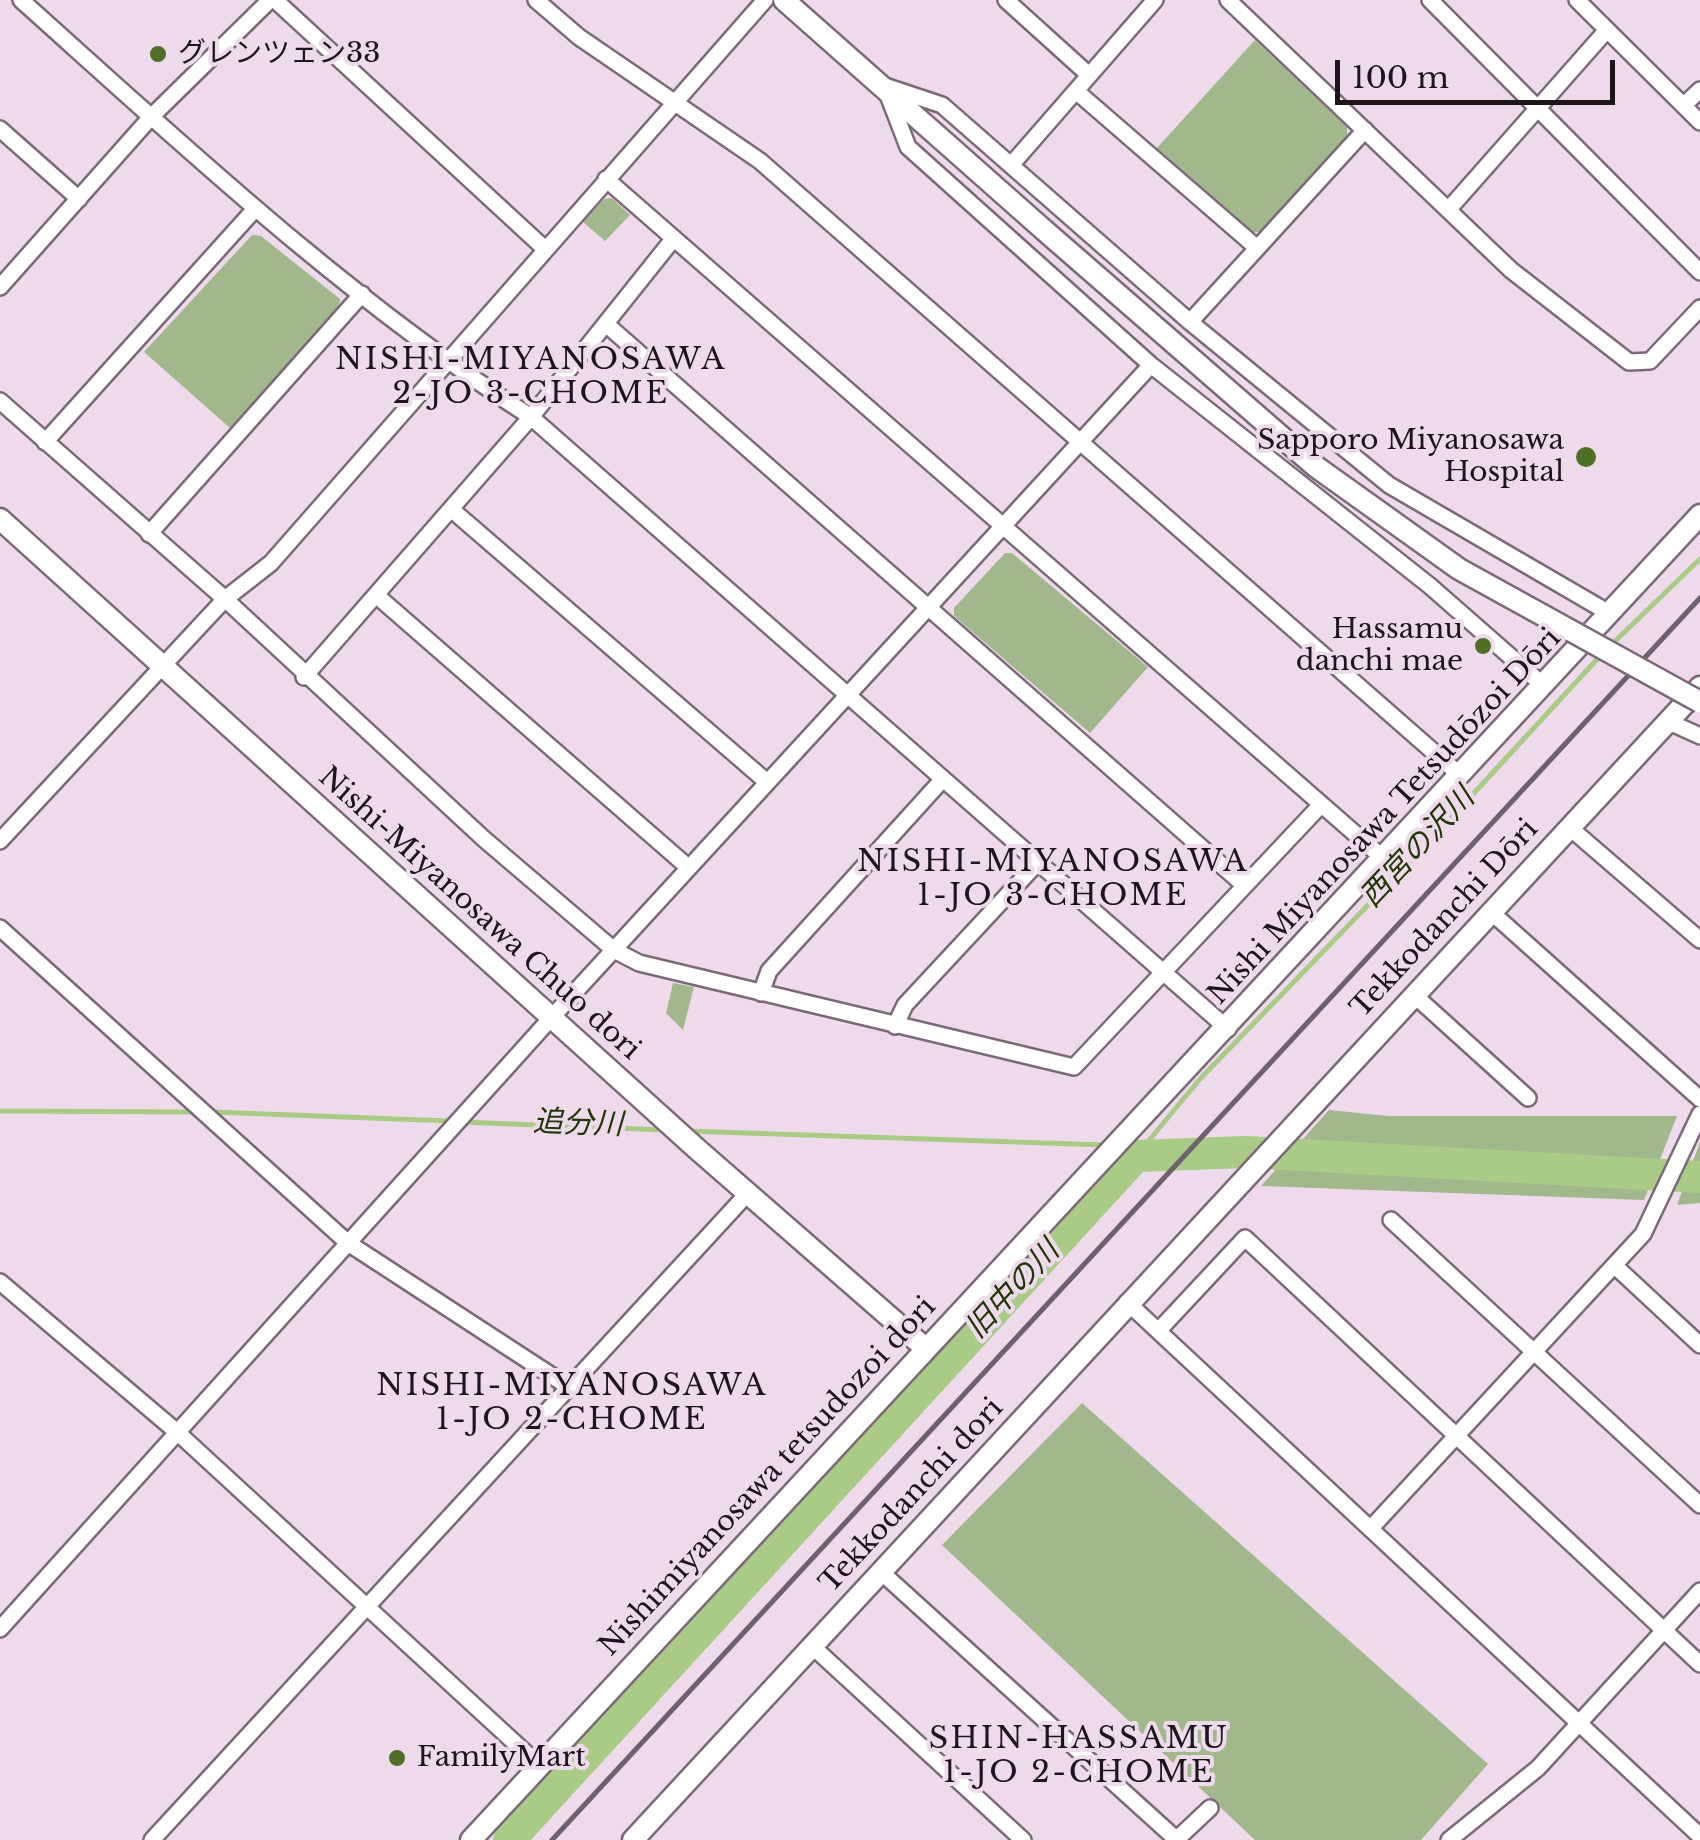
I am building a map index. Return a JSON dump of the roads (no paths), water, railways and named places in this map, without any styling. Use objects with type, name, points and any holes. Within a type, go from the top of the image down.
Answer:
[{"type":"street","points":[[21,0],[254,209],[448,364],[532,417],[1228,1029]]},
{"type":"street","points":[[0,287],[6,267],[273,0],[544,248]]},
{"type":"street","points":[[536,0],[579,37],[760,161],[1460,776]]},
{"type":"street","points":[[0,840],[225,599],[271,563],[765,0]]},
{"type":"street","points":[[784,0],[1315,466],[1459,569],[1700,702]]},
{"type":"street","points":[[1006,0],[1089,75]]},
{"type":"street","points":[[1228,0],[1511,270],[1629,362],[1650,361],[1700,308]]},
{"type":"street","points":[[1430,0],[1700,272]]},
{"type":"street","points":[[1577,0],[1700,122]]},
{"type":"street","points":[[1012,164],[1154,1]]},
{"type":"street","points":[[1448,210],[1606,31]]},
{"type":"street","points":[[885,86],[942,104],[1190,322],[1389,485],[1609,613]]},
{"type":"street","points":[[885,86],[908,146],[1151,365],[1430,586],[1544,686]]},
{"type":"street","points":[[1684,105],[1700,90]]},
{"type":"street","points":[[1076,91],[1256,247]]},
{"type":"street","points":[[0,129],[78,199]]},
{"type":"street","points":[[1190,322],[1365,130]]},
{"type":"street","points":[[606,179],[1384,859]]},
{"type":"street","points":[[45,442],[254,209]]},
{"type":"street","points":[[304,677],[532,417],[674,238]]},
{"type":"street","points":[[150,534],[362,294]]},
{"type":"street","points":[[606,324],[926,610],[1244,886]]},
{"type":"street","points":[[0,1629],[552,1016],[1151,365]]},
{"type":"street","points":[[0,402],[614,950],[639,963],[1074,1066],[1319,806]]},
{"type":"street","points":[[451,509],[768,782]]},
{"type":"street","name":"Nishi Miyanosawa Tetsudōzoi Dōri","points":[[1108,1154],[1228,1029],[1700,515]]},
{"type":"street","name":"Nishi-Miyanosawa Chuo dori","points":[[0,520],[697,1149],[924,1347]]},
{"type":"street","points":[[376,595],[689,868]]},
{"type":"street","name":"Tekkodanchi Dōri","points":[[1232,1189],[1700,688]]},
{"type":"street","points":[[1667,721],[1700,736]]},
{"type":"street","points":[[761,993],[769,971],[943,779]]},
{"type":"street","points":[[1569,827],[1700,940]]},
{"type":"street","points":[[895,1026],[905,1005],[1039,862]]},
{"type":"street","points":[[1490,911],[1700,1099]]},
{"type":"street","points":[[0,928],[348,1243],[570,1386]]},
{"type":"street","points":[[1413,994],[1528,1098]]},
{"type":"street","points":[[1370,1528],[1650,1224],[1700,1114]]},
{"type":"street","name":"Nishimiyanosawa tetsudozoi dori","points":[[471,1840],[924,1347],[1108,1154]]},
{"type":"street","name":"Tekkodanchi dori","points":[[633,1840],[1232,1189]]},
{"type":"street","points":[[152,1840],[748,1194]]},
{"type":"street","points":[[1391,1220],[1700,1505]]},
{"type":"street","points":[[1160,1329],[1245,1238],[1700,1664]]},
{"type":"street","points":[[1615,1266],[1700,1345]]},
{"type":"street","points":[[0,1282],[177,1432],[540,1766]]},
{"type":"street","points":[[1127,1302],[1700,1836]]},
{"type":"street","points":[[880,1571],[1177,1840],[1210,1808]]},
{"type":"street","points":[[1448,1840],[1538,1768],[1700,1591]]},
{"type":"street","points":[[812,1646],[1023,1840]]},
{"type":"waterway","name":"西宮の沢川","points":[[1609,647],[1700,559]]},
{"type":"waterway","name":"西宮の沢川","points":[[1136,1156],[1200,1079],[1429,842],[1601,655]]},
{"type":"waterway","name":"追分川","points":[[0,1111],[196,1112]]},
{"type":"waterway","name":"追分川","points":[[212,1112],[450,1121]]},
{"type":"waterway","name":"追分川","points":[[461,1122],[665,1130]]},
{"type":"waterway","name":"追分川","points":[[686,1131],[1105,1145]]},
{"type":"waterway","name":"追分川","points":[[1126,1145],[1143,1145]]},
{"type":"waterway","name":"旧中の川","points":[[509,1840],[1136,1156],[1246,1152],[1700,1177]]},
{"type":"railway","points":[[552,1840],[1700,598]]},
{"type":"place","name":"グレンツェン33","points":[[158,54]]},
{"type":"place","name":"Sapporo Miyanosawa Hospital","points":[[1586,457]]},
{"type":"place","name":"Hassamu danchi mae","points":[[1483,646]]},
{"type":"place","name":"FamilyMart","points":[[397,1758]]},
{"type":"district","name":"NISHI-MIYANOSAWA 2-JO 3-CHOME","points":[[531,378]]},
{"type":"district","name":"NISHI-MIYANOSAWA 1-JO 3-CHOME","points":[[1053,880]]},
{"type":"district","name":"NISHI-MIYANOSAWA 1-JO 2-CHOME","points":[[572,1404]]},
{"type":"district","name":"SHIN-HASSAMU 1-JO 2-CHOME","points":[[1079,1757]]}]
